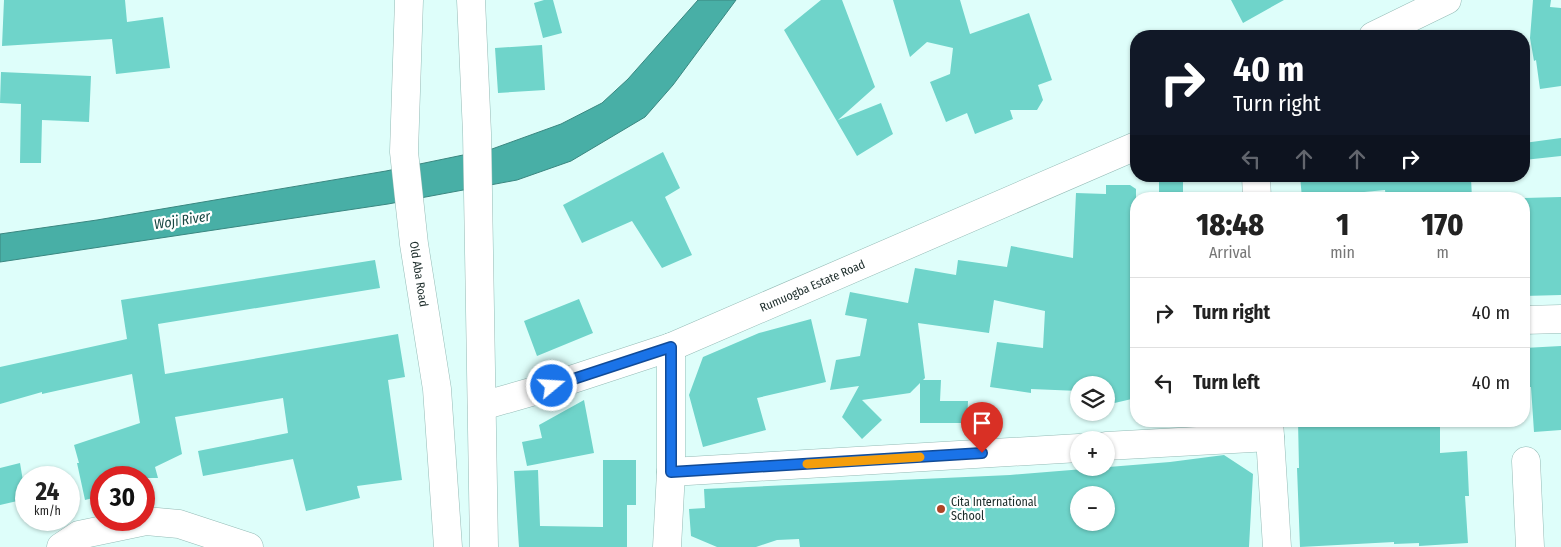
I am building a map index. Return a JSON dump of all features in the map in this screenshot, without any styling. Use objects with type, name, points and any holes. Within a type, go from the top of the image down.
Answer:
[{"type":"street","name":"Old Aba Road","points":[[409,0],[404,152],[414,244],[437,389],[448,547]]},
{"type":"street","points":[[471,0],[477,132],[477,237],[484,547]]},
{"type":"street","points":[[1385,30],[1447,0]]},
{"type":"street","name":"Rumuogba Estate Road","points":[[482,406],[552,386],[671,347],[1130,149]]},
{"type":"street","points":[[1530,320],[1561,319]]},
{"type":"street","points":[[667,547],[671,472],[671,347]]},
{"type":"street","points":[[1115,445],[1270,429],[1277,547]]},
{"type":"street","points":[[671,472],[1070,449]]},
{"type":"street","points":[[1526,461],[1530,547]]},
{"type":"street","points":[[61,547],[79,535],[146,521],[179,524],[249,547]]},
{"type":"water","name":"Woji River","points":[[698,0],[736,0],[673,85],[645,117],[571,161],[517,180],[388,204],[0,262],[0,234],[97,220],[386,171],[492,149],[561,124],[602,103],[628,79]]},
{"type":"building","points":[[4,0],[125,0],[127,22],[163,17],[170,68],[116,74],[112,39],[2,46]]},
{"type":"building","points":[[553,0],[562,33],[543,38],[534,3]]},
{"type":"building","points":[[821,0],[842,0],[875,87],[838,120],[881,103],[893,134],[857,156],[784,30]]},
{"type":"building","points":[[893,0],[960,0],[970,34],[1029,13],[1052,80],[1038,85],[1043,100],[1037,110],[1010,110],[1013,119],[975,134],[967,113],[946,122],[930,82],[950,74],[953,48],[927,42],[910,57]]},
{"type":"building","points":[[1231,0],[1284,0],[1243,23]]},
{"type":"building","points":[[1533,0],[1551,0],[1550,7],[1561,8],[1561,86],[1540,89],[1536,60],[1534,61],[1530,38]]},
{"type":"building","points":[[542,45],[545,90],[498,93],[495,48]]},
{"type":"building","points":[[1,72],[91,76],[89,122],[42,120],[41,163],[20,163],[21,104],[0,103]]},
{"type":"building","points":[[1561,138],[1561,156],[1530,159],[1530,142]]},
{"type":"building","points":[[663,152],[680,188],[665,197],[692,255],[662,268],[632,221],[582,243],[563,205]]},
{"type":"building","points":[[1159,182],[1183,182],[1183,192],[1159,192]]},
{"type":"building","points":[[1301,182],[1471,182],[1472,192],[1385,192],[1385,190],[1364,192],[1301,192]]},
{"type":"building","points":[[1106,185],[1130,185],[1136,189],[1136,192],[1130,192],[1130,399],[1115,403],[1115,376],[1070,376],[1070,391],[1031,389],[1031,393],[990,387],[997,342],[1043,348],[1045,311],[994,300],[989,333],[918,323],[925,378],[923,380],[941,380],[940,401],[968,401],[967,423],[920,423],[920,383],[910,393],[862,400],[882,420],[862,439],[842,417],[859,386],[830,390],[836,360],[860,356],[867,319],[845,315],[850,292],[908,303],[915,268],[956,275],[958,260],[1007,267],[1011,246],[1073,258],[1076,193],[1106,194]]},
{"type":"building","points":[[1561,197],[1561,295],[1530,296],[1530,198]]},
{"type":"building","points":[[375,260],[380,288],[158,324],[165,374],[398,334],[405,377],[388,380],[402,480],[357,486],[360,498],[306,511],[293,459],[203,476],[198,451],[288,433],[283,398],[175,417],[182,454],[155,467],[90,466],[90,499],[85,500],[80,477],[80,466],[78,466],[77,463],[79,463],[74,445],[140,423],[132,374],[42,394],[42,392],[0,404],[0,367],[127,339],[121,300]]},
{"type":"building","points":[[579,299],[593,333],[537,356],[524,321]]},
{"type":"building","points":[[811,319],[826,382],[757,398],[766,430],[703,447],[689,395],[703,357],[759,333]]},
{"type":"building","points":[[1561,346],[1561,430],[1534,432],[1530,387],[1530,348]]},
{"type":"building","points":[[584,400],[594,453],[527,466],[522,442],[542,438],[539,425]]},
{"type":"building","points":[[1298,427],[1440,427],[1440,453],[1467,451],[1469,496],[1465,496],[1468,543],[1419,546],[1419,543],[1394,544],[1394,542],[1300,547],[1297,468],[1299,468]]},
{"type":"building","name":"Cita International School","points":[[1224,455],[1253,474],[1249,547],[800,547],[799,539],[777,540],[756,547],[717,547],[691,536],[689,509],[705,508],[704,489],[1010,475],[1070,470],[1070,476],[1115,476],[1115,466]]},
{"type":"building","points":[[603,460],[636,460],[636,505],[627,505],[627,547],[519,547],[514,471],[538,470],[540,526],[603,527]]},
{"type":"building","points":[[20,463],[20,466],[15,466],[15,502],[0,505],[0,468]]},
{"type":"building","points":[[155,467],[158,478],[155,478]]},
{"type":"slow traffic","points":[[807,464],[920,457]]},
{"type":"place","name":"Cita International School","points":[[941,509]]},
{"type":"route","points":[[552,386],[671,347],[671,472],[982,453]]}]
